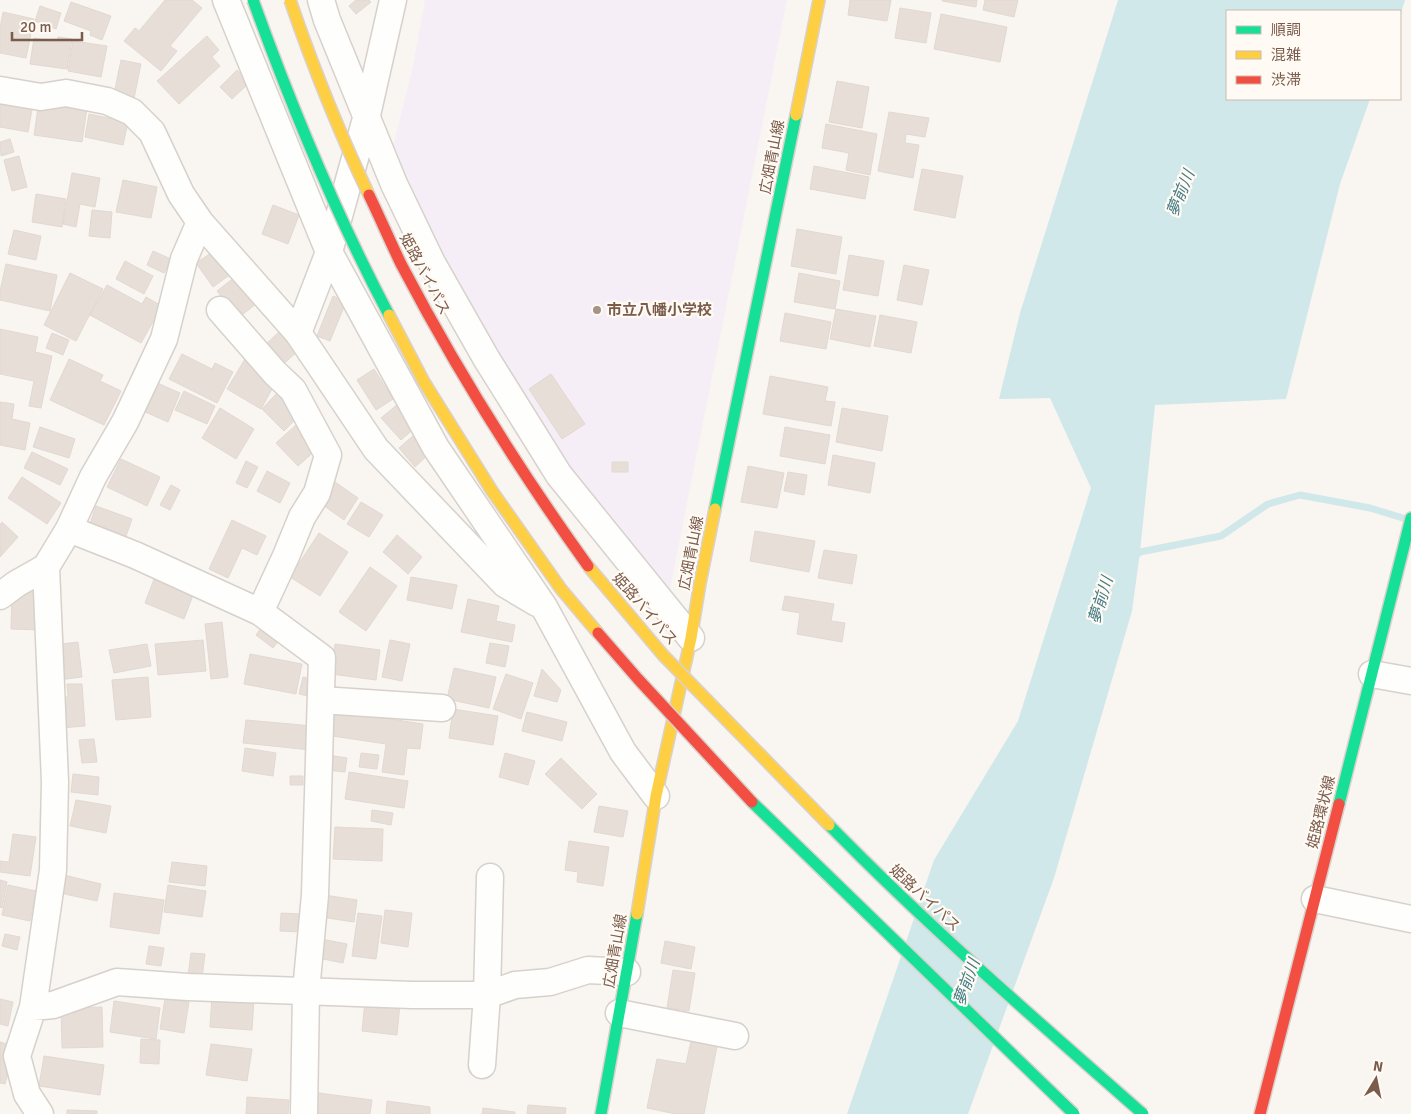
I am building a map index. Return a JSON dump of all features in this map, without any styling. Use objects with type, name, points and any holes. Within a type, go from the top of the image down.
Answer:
[{"type":"main road","points":[[253,0],[314,160],[372,284],[429,390],[492,491],[561,589],[638,679],[759,810],[1074,1114]]},
{"type":"main road","name":"姫路バイパス","points":[[290,0],[306,47],[346,146],[402,263],[459,369],[524,474],[588,566],[663,655],[882,879],[1015,1001],[1143,1114]]},
{"type":"main road","name":"広畑青山線","points":[[601,1114],[656,796],[692,638],[700,583],[819,0]]},
{"type":"main road","name":"姫路環状線","points":[[1260,1114],[1410,525]]},
{"type":"street","points":[[226,0],[329,252],[436,448],[544,607],[623,752],[656,796]]},
{"type":"street","points":[[320,0],[394,184],[432,263],[491,366],[559,475],[692,638]]},
{"type":"street","points":[[298,333],[329,252],[366,115],[393,0]]},
{"type":"street","points":[[0,90],[41,96],[66,93],[107,101],[132,112],[152,132],[181,194],[200,222],[298,333],[376,448],[505,584],[544,607]]},
{"type":"street","points":[[0,596],[16,584],[46,567],[70,529],[92,477],[125,422],[164,339],[184,259],[200,222]]},
{"type":"street","points":[[220,310],[275,373],[293,390],[328,455],[317,493],[302,517],[260,612]]},
{"type":"street","points":[[70,529],[135,555],[260,612],[322,658],[315,895],[306,991],[304,1114]]},
{"type":"street","points":[[40,1114],[27,1094],[18,1056],[11,1038],[33,1007],[53,870],[55,782],[46,567]]},
{"type":"street","points":[[1372,674],[1411,681]]},
{"type":"street","points":[[321,700],[442,708]]},
{"type":"street","points":[[482,1065],[487,995],[490,877]]},
{"type":"street","points":[[1315,898],[1411,919]]},
{"type":"street","points":[[33,1007],[53,1004],[117,982],[188,987],[412,995],[487,995],[515,985],[550,982],[588,970],[627,972]]},
{"type":"street","points":[[619,1013],[735,1036]]},
{"type":"shaded area","name":"市立八幡小学校","points":[[425,0],[787,0],[667,604],[573,482],[436,249],[392,151],[413,66]]},
{"type":"water","name":"夢前川","points":[[1118,0],[1405,0],[1401,13],[1401,10],[1226,10],[1226,100],[1370,100],[1340,184],[1286,399],[1155,405],[1132,611],[1054,878],[968,1114],[847,1114],[934,860],[1018,721],[1091,488],[1050,398],[999,399],[1020,313]]},
{"type":"building","points":[[165,0],[192,0],[202,8],[170,46],[177,51],[161,71],[124,41],[135,28],[139,31]]},
{"type":"building","points":[[356,0],[369,0],[371,2],[356,14],[349,6]]},
{"type":"building","points":[[850,0],[891,0],[887,21],[848,15]]},
{"type":"building","points":[[942,0],[977,0],[976,7]]},
{"type":"building","points":[[985,0],[1018,0],[1014,17],[983,10]]},
{"type":"building","points":[[71,2],[111,16],[102,40],[90,35],[91,31],[64,21]]},
{"type":"building","points":[[40,6],[61,13],[56,29],[35,21]]},
{"type":"building","points":[[900,8],[931,13],[926,43],[895,38]]},
{"type":"building","points":[[3,12],[34,19],[26,58],[0,53],[0,28]]},
{"type":"building","points":[[941,14],[1007,27],[1000,62],[934,49]]},
{"type":"building","points":[[207,36],[219,50],[212,57],[220,66],[179,104],[157,81]]},
{"type":"building","points":[[58,37],[72,39],[67,69],[30,64],[34,38],[57,42]]},
{"type":"building","points":[[73,41],[107,46],[101,77],[68,71]]},
{"type":"building","points":[[121,60],[141,64],[134,98],[114,94]]},
{"type":"building","points":[[237,70],[249,83],[232,99],[220,87]]},
{"type":"building","points":[[837,81],[869,87],[862,128],[829,122]]},
{"type":"building","points":[[0,99],[33,104],[28,132],[0,127]]},
{"type":"building","points":[[39,101],[87,108],[82,142],[34,135]]},
{"type":"building","points":[[889,112],[929,118],[925,137],[906,134],[905,143],[919,145],[913,178],[878,171]]},
{"type":"building","points":[[89,114],[128,122],[123,145],[85,137]]},
{"type":"building","points":[[826,124],[877,134],[870,175],[846,170],[849,153],[822,148]]},
{"type":"building","points":[[10,139],[14,152],[1,156],[0,142]]},
{"type":"building","points":[[19,156],[27,187],[12,191],[4,160]]},
{"type":"building","points":[[814,166],[869,177],[865,199],[810,189]]},
{"type":"building","points":[[922,169],[963,176],[955,218],[914,210]]},
{"type":"building","points":[[72,173],[100,178],[95,207],[80,204],[76,227],[63,224]]},
{"type":"building","points":[[123,180],[157,187],[151,218],[116,212]]},
{"type":"building","points":[[36,194],[66,199],[62,227],[32,222]]},
{"type":"building","points":[[273,205],[299,215],[288,244],[262,234]]},
{"type":"building","points":[[92,210],[112,212],[110,238],[89,236]]},
{"type":"building","points":[[797,229],[842,237],[836,274],[791,266]]},
{"type":"building","points":[[14,230],[41,236],[36,260],[8,254]]},
{"type":"building","points":[[153,251],[171,259],[164,273],[147,265]]},
{"type":"building","points":[[214,251],[231,274],[213,287],[196,263]]},
{"type":"building","points":[[849,255],[884,261],[878,296],[843,290]]},
{"type":"building","points":[[125,261],[153,276],[144,294],[116,279]]},
{"type":"building","points":[[6,264],[57,275],[50,311],[0,300]]},
{"type":"building","points":[[904,265],[929,270],[922,305],[897,300]]},
{"type":"building","points":[[70,273],[103,289],[76,341],[44,325]]},
{"type":"building","points":[[799,273],[840,281],[835,309],[794,302]]},
{"type":"building","points":[[235,277],[256,304],[238,318],[217,291]]},
{"type":"building","points":[[107,285],[142,304],[146,297],[162,306],[141,343],[90,315]]},
{"type":"building","points":[[333,296],[346,302],[330,341],[317,336]]},
{"type":"building","points":[[836,309],[876,316],[870,347],[830,339]]},
{"type":"building","points":[[785,313],[831,322],[826,349],[780,341]]},
{"type":"building","points":[[880,315],[917,322],[911,353],[874,346]]},
{"type":"building","points":[[0,329],[38,337],[35,352],[52,356],[41,408],[29,406],[34,381],[0,374]]},
{"type":"building","points":[[282,329],[300,349],[278,369],[260,350]]},
{"type":"building","points":[[52,333],[69,340],[63,355],[46,348]]},
{"type":"building","points":[[182,354],[212,369],[215,363],[233,372],[217,403],[169,379]]},
{"type":"building","points":[[69,359],[103,375],[100,381],[121,391],[104,425],[50,400]]},
{"type":"building","points":[[245,359],[278,378],[261,409],[227,389]]},
{"type":"building","points":[[374,369],[393,399],[376,410],[357,380]]},
{"type":"building","points":[[551,374],[585,424],[562,439],[529,389]]},
{"type":"building","points":[[770,376],[828,387],[825,401],[835,402],[831,426],[763,414]]},
{"type":"building","points":[[155,382],[180,393],[168,422],[143,411]]},
{"type":"building","points":[[184,391],[215,406],[207,424],[175,410]]},
{"type":"building","points":[[277,393],[300,415],[284,431],[262,409]]},
{"type":"building","points":[[0,402],[14,404],[12,419],[30,423],[25,450],[0,445]]},
{"type":"building","points":[[398,404],[417,426],[401,440],[381,418]]},
{"type":"building","points":[[220,408],[254,429],[236,459],[202,438]]},
{"type":"building","points":[[842,408],[888,416],[882,451],[836,442]]},
{"type":"building","points":[[296,425],[318,448],[298,466],[276,443]]},
{"type":"building","points":[[40,427],[75,439],[69,458],[33,447]]},
{"type":"building","points":[[785,427],[830,435],[825,464],[780,456]]},
{"type":"building","points":[[414,435],[430,453],[415,467],[399,448]]},
{"type":"building","points":[[32,452],[68,469],[60,485],[24,468]]},
{"type":"building","points":[[833,455],[875,463],[870,493],[828,485]]},
{"type":"building","points":[[121,459],[160,477],[147,506],[107,487]]},
{"type":"building","points":[[246,461],[258,467],[247,488],[236,483]]},
{"type":"building","points":[[612,462],[628,462],[628,472],[612,472]]},
{"type":"building","points":[[748,466],[784,473],[777,508],[741,502]]},
{"type":"building","points":[[267,471],[290,483],[280,503],[257,491]]},
{"type":"building","points":[[788,472],[807,475],[804,495],[784,491]]},
{"type":"building","points":[[22,477],[61,503],[47,524],[8,498]]},
{"type":"building","points":[[335,482],[358,498],[344,520],[320,503]]},
{"type":"building","points":[[171,485],[180,490],[170,510],[160,505]]},
{"type":"building","points":[[361,502],[383,515],[369,537],[347,524]]},
{"type":"building","points":[[96,506],[132,519],[125,539],[89,527]]},
{"type":"building","points":[[232,520],[266,536],[257,555],[242,548],[228,578],[209,569]]},
{"type":"building","points":[[2,522],[18,537],[0,557],[0,525]]},
{"type":"building","points":[[755,531],[815,541],[809,572],[750,561]]},
{"type":"building","points":[[319,533],[348,552],[320,596],[290,577]]},
{"type":"building","points":[[397,535],[422,557],[408,574],[383,552]]},
{"type":"building","points":[[824,550],[857,555],[852,584],[818,578]]},
{"type":"building","points":[[370,567],[397,586],[366,631],[339,612]]},
{"type":"building","points":[[156,574],[195,590],[184,619],[145,603]]},
{"type":"building","points":[[411,577],[457,585],[452,609],[407,600]]},
{"type":"building","points":[[12,592],[42,592],[41,630],[11,629]]},
{"type":"building","points":[[785,596],[834,604],[831,621],[845,623],[842,642],[797,634],[800,613],[782,610]]},
{"type":"building","points":[[468,599],[499,606],[496,621],[515,625],[512,642],[461,632]]},
{"type":"building","points":[[266,621],[284,634],[273,648],[256,635]]},
{"type":"building","points":[[222,622],[228,677],[211,679],[205,624]]},
{"type":"building","points":[[203,640],[206,671],[158,675],[155,644]]},
{"type":"building","points":[[390,640],[410,644],[402,681],[382,677]]},
{"type":"building","points":[[78,642],[82,677],[58,680],[54,645]]},
{"type":"building","points":[[490,643],[509,646],[505,667],[486,663]]},
{"type":"building","points":[[147,644],[151,666],[114,673],[109,650]]},
{"type":"building","points":[[335,644],[380,650],[376,680],[331,674]]},
{"type":"building","points":[[250,654],[302,664],[296,694],[244,684]]},
{"type":"building","points":[[454,668],[496,677],[489,708],[447,699]]},
{"type":"building","points":[[542,669],[561,690],[557,702],[534,696]]},
{"type":"building","points":[[506,674],[533,683],[521,719],[493,709]]},
{"type":"building","points":[[148,677],[151,717],[116,720],[112,680]]},
{"type":"building","points":[[303,677],[315,680],[312,697],[299,694]]},
{"type":"building","points":[[67,684],[82,684],[85,726],[60,728],[58,698],[68,697]]},
{"type":"building","points":[[330,703],[385,712],[384,718],[423,724],[420,749],[407,748],[404,775],[382,772],[386,744],[326,735]]},
{"type":"building","points":[[453,709],[498,716],[493,745],[449,738]]},
{"type":"building","points":[[527,712],[567,722],[562,741],[522,731]]},
{"type":"building","points":[[246,720],[313,726],[311,750],[243,743]]},
{"type":"building","points":[[94,739],[97,762],[82,763],[79,740]]},
{"type":"building","points":[[245,748],[276,753],[273,776],[242,771]]},
{"type":"building","points":[[361,753],[379,755],[377,769],[359,767]]},
{"type":"building","points":[[505,753],[535,761],[528,785],[499,777]]},
{"type":"building","points":[[328,755],[347,758],[345,772],[326,770]]},
{"type":"building","points":[[561,758],[597,794],[582,809],[545,774]]},
{"type":"building","points":[[349,772],[408,781],[404,808],[345,799]]},
{"type":"building","points":[[73,774],[99,777],[98,795],[71,792]]},
{"type":"building","points":[[290,776],[303,776],[303,785],[290,785]]},
{"type":"building","points":[[76,800],[111,806],[106,833],[70,826]]},
{"type":"building","points":[[599,806],[628,811],[623,837],[594,832]]},
{"type":"building","points":[[372,810],[393,813],[391,825],[371,821]]},
{"type":"building","points":[[335,827],[383,829],[382,861],[333,859]]},
{"type":"building","points":[[13,834],[36,837],[30,876],[0,872],[0,861],[9,862]]},
{"type":"building","points":[[569,841],[609,847],[603,886],[577,882],[578,872],[565,870]]},
{"type":"building","points":[[172,862],[207,866],[205,886],[169,882]]},
{"type":"building","points":[[64,875],[101,884],[97,901],[60,893]]},
{"type":"building","points":[[0,880],[7,882],[2,908],[0,907]]},
{"type":"building","points":[[8,885],[36,891],[30,921],[2,915]]},
{"type":"building","points":[[168,885],[206,891],[202,917],[164,912]]},
{"type":"building","points":[[114,893],[164,900],[159,934],[110,927]]},
{"type":"building","points":[[324,895],[357,900],[354,922],[321,917]]},
{"type":"building","points":[[385,910],[412,913],[408,947],[381,943]]},
{"type":"building","points":[[281,913],[301,914],[300,932],[280,931]]},
{"type":"building","points":[[358,913],[382,916],[376,959],[352,956]]},
{"type":"building","points":[[5,934],[20,937],[17,950],[2,946]]},
{"type":"building","points":[[321,939],[347,944],[343,963],[318,958]]},
{"type":"building","points":[[665,941],[695,947],[691,969],[661,963]]},
{"type":"building","points":[[149,946],[164,948],[161,966],[146,964]]},
{"type":"building","points":[[191,953],[205,954],[202,978],[188,976]]},
{"type":"building","points":[[673,970],[695,973],[689,1011],[667,1008]]},
{"type":"building","points":[[212,996],[254,999],[252,1030],[210,1027]]},
{"type":"building","points":[[0,999],[13,1002],[8,1026],[0,1024]]},
{"type":"building","points":[[165,999],[189,1002],[184,1033],[160,1029]]},
{"type":"building","points":[[114,1001],[160,1008],[156,1039],[110,1032]]},
{"type":"building","points":[[365,1001],[400,1004],[397,1035],[362,1031]]},
{"type":"building","points":[[102,1007],[103,1047],[62,1048],[61,1008]]},
{"type":"building","points":[[141,1039],[160,1040],[159,1064],[140,1063]]},
{"type":"building","points":[[691,1041],[717,1046],[704,1114],[676,1114],[647,1108],[657,1059],[686,1064]]},
{"type":"building","points":[[0,1042],[15,1046],[5,1084],[0,1083]]},
{"type":"building","points":[[211,1044],[252,1049],[247,1081],[206,1075]]},
{"type":"building","points":[[44,1056],[104,1065],[100,1095],[39,1086]]},
{"type":"building","points":[[311,1092],[372,1100],[370,1114],[309,1114]]},
{"type":"building","points":[[247,1097],[289,1100],[288,1114],[246,1114]]},
{"type":"building","points":[[387,1101],[430,1107],[430,1114],[386,1114]]},
{"type":"building","points":[[528,1105],[566,1108],[565,1114],[527,1114]]},
{"type":"building","points":[[483,1108],[515,1112],[515,1114],[482,1114]]},
{"type":"building","points":[[67,1110],[97,1111],[97,1114],[67,1114]]},
{"type":"waterway","points":[[1134,557],[1140,552],[1221,536],[1268,504],[1300,495],[1370,508],[1406,519]]},
{"type":"traffic: fast","points":[[253,0],[315,160],[350,238],[389,315]]},
{"type":"traffic: fast","points":[[715,509],[796,115]]},
{"type":"traffic: fast","points":[[1339,804],[1411,518]]},
{"type":"traffic: fast","points":[[752,802],[1074,1114]]},
{"type":"traffic: fast","points":[[829,825],[944,936],[1143,1114]]},
{"type":"traffic: fast","points":[[601,1114],[637,914]]},
{"type":"traffic: slow","points":[[290,0],[327,99],[369,195]]},
{"type":"traffic: slow","points":[[796,115],[819,0]]},
{"type":"traffic: slow","points":[[389,315],[424,382],[492,491],[561,589],[598,633]]},
{"type":"traffic: slow","points":[[637,914],[656,796],[691,638],[715,509]]},
{"type":"traffic: slow","points":[[588,566],[663,655],[829,825]]},
{"type":"traffic: jam","points":[[369,195],[401,264],[466,380],[537,493],[588,566]]},
{"type":"traffic: jam","points":[[598,633],[752,802]]},
{"type":"traffic: jam","points":[[1260,1114],[1339,804]]},
{"type":"place","name":"市立八幡小学校","points":[[597,310]]}]
